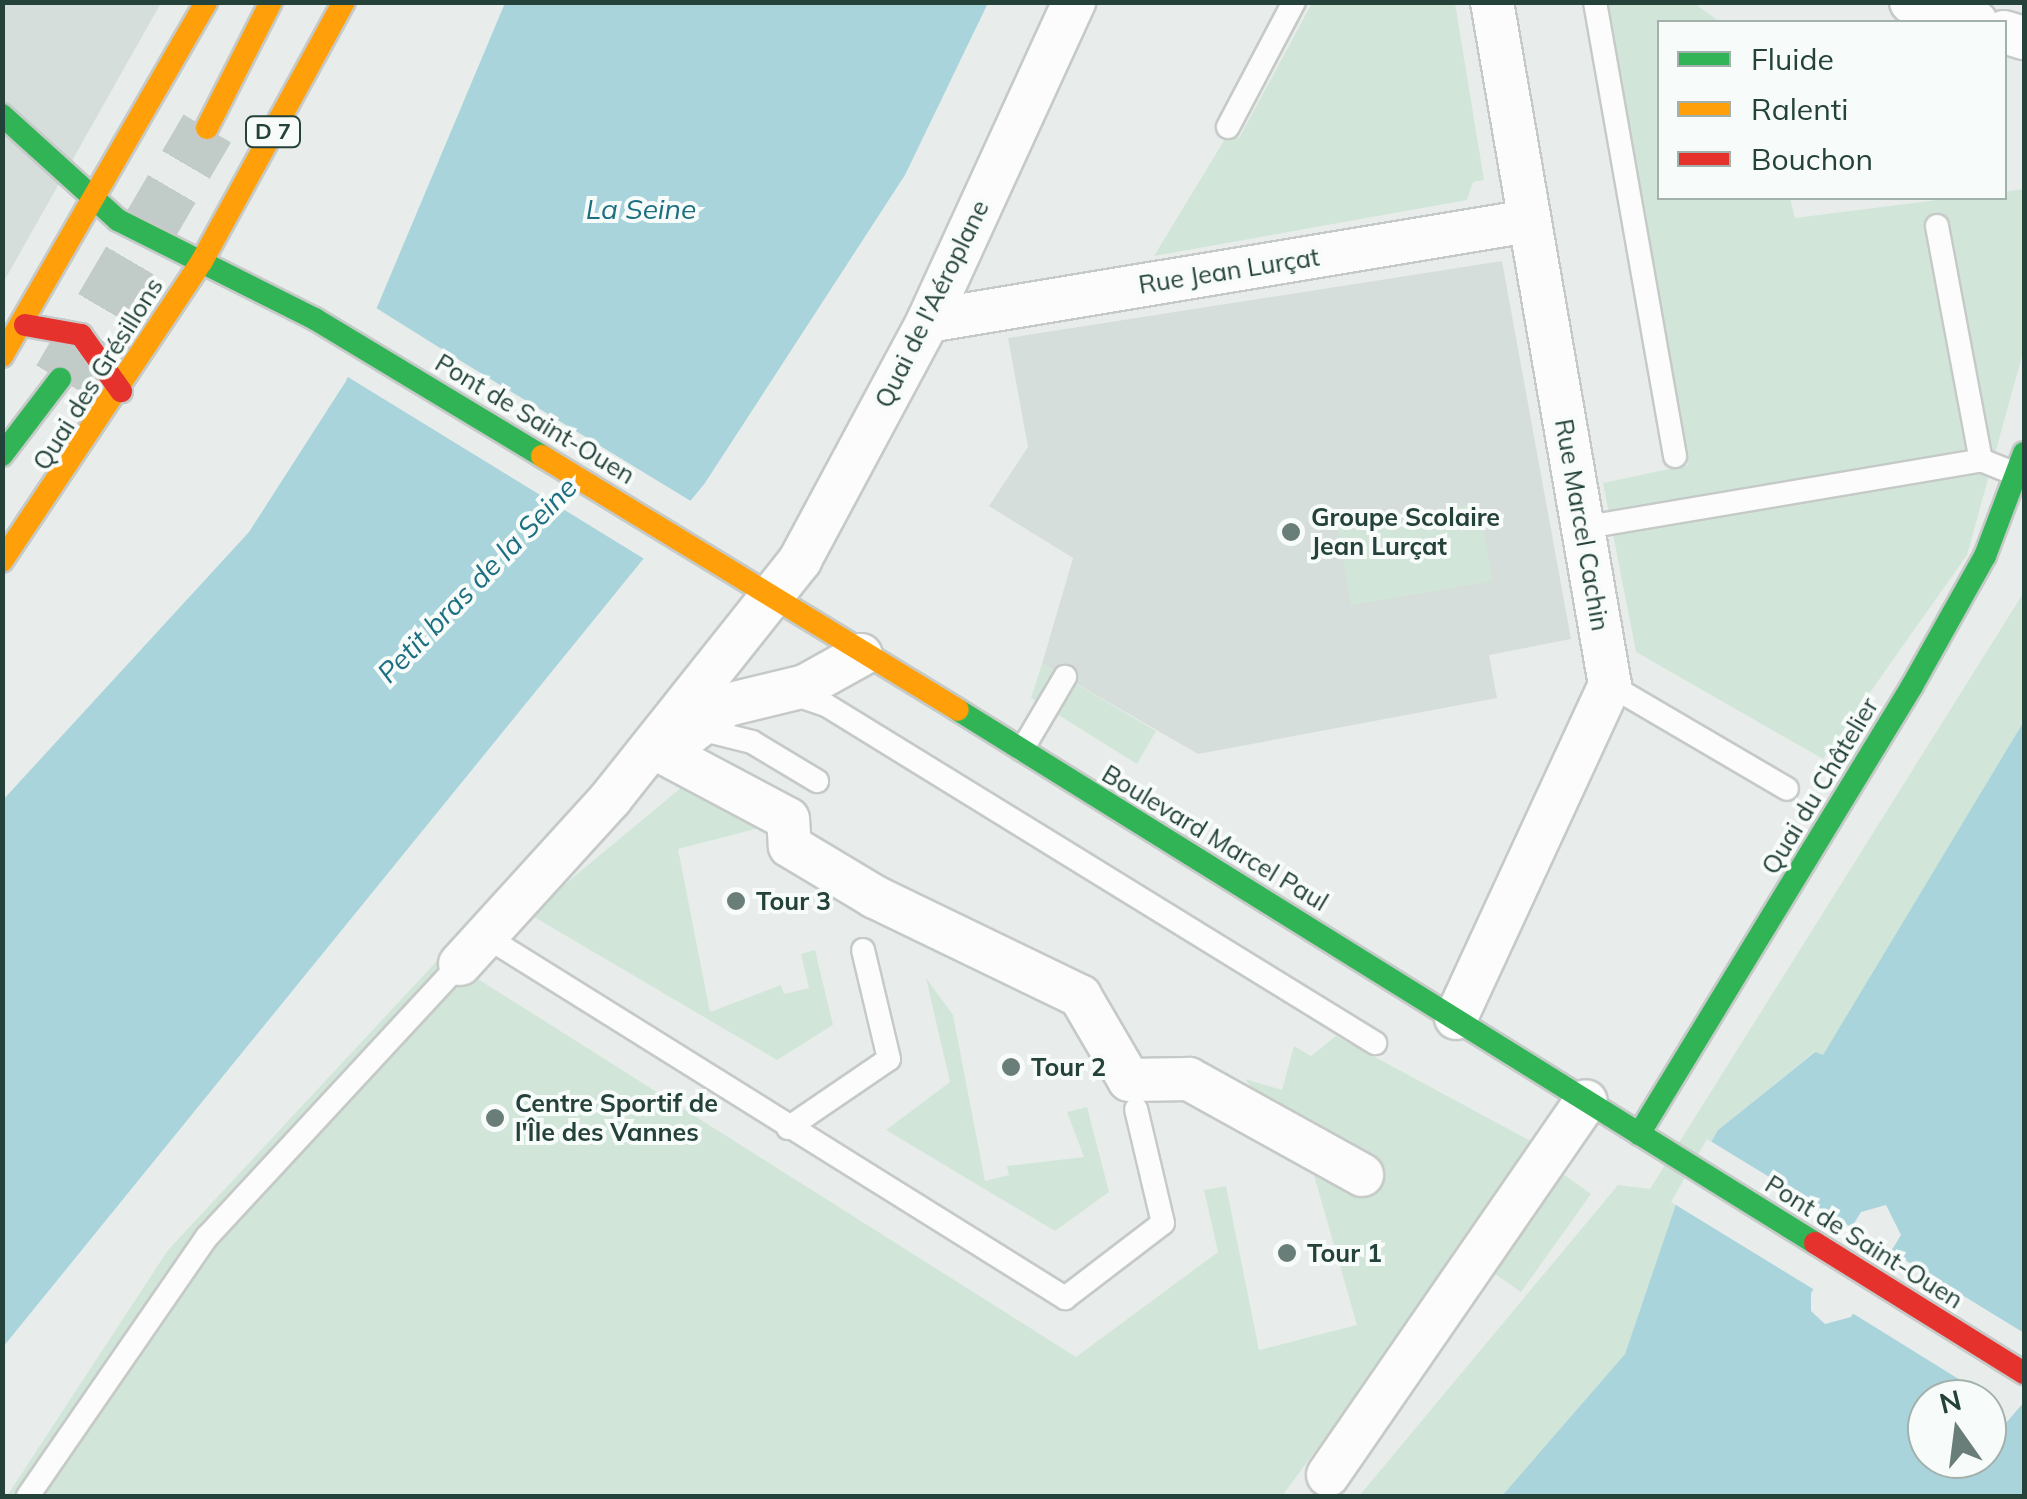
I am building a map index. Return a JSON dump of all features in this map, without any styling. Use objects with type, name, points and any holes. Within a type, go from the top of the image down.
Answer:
[{"type":"main road","points":[[14,340],[94,200],[153,107],[206,2]]},
{"type":"main road","name":"D 7","points":[[207,128],[271,2]]},
{"type":"main road","name":"D 7","points":[[202,262],[344,2]]},
{"type":"main road","points":[[153,107],[164,134]]},
{"type":"main road","name":"Pont de Saint-Ouen","points":[[2,114],[94,200],[202,262],[315,319],[726,566]]},
{"type":"main road","points":[[224,166],[255,166]]},
{"type":"main road","name":"Quai des Grésillons","points":[[2,560],[121,391],[202,262]]},
{"type":"main road","points":[[2,298],[14,340]]},
{"type":"main road","points":[[14,340],[81,335],[121,391]]},
{"type":"main road","name":"Quai des Grésillons","points":[[2,455],[60,378]]},
{"type":"main road","name":"Quai du Châtelier","points":[[1639,1134],[1912,686],[1985,556],[2020,463]]},
{"type":"main road","name":"Boulevard Marcel Paul","points":[[726,566],[861,656],[1456,1018],[1675,1158]]},
{"type":"main road","name":"Pont de Saint-Ouen","points":[[1675,1158],[2017,1369]]},
{"type":"street","name":"Quai de l'Aéroplane","points":[[610,798],[800,560],[928,321],[1074,2]]},
{"type":"street","name":"Rue Marcel Cachin","points":[[1492,2],[1610,685]]},
{"type":"street","points":[[1911,2],[1970,20]]},
{"type":"street","name":"Rue Jean Lurçat","points":[[928,321],[1530,221]]},
{"type":"street","points":[[473,950],[610,798],[680,740],[765,694],[861,656]]},
{"type":"street","points":[[710,670],[765,694]]},
{"type":"street","points":[[1456,1018],[1610,685]]},
{"type":"street","points":[[680,740],[788,819],[790,846],[874,897],[1080,996],[1129,1080],[1188,1079],[1362,1175]]},
{"type":"street","points":[[1328,1475],[1586,1101]]},
{"type":"lane","points":[[1228,126],[1294,2]]},
{"type":"lane","points":[[1596,2],[1675,456]]},
{"type":"lane","points":[[1936,226],[1981,460]]},
{"type":"lane","points":[[1581,528],[1981,460],[2020,463]]},
{"type":"lane","points":[[1020,753],[1065,677]]},
{"type":"lane","points":[[1610,685],[1786,790]]},
{"type":"lane","points":[[765,694],[826,704],[1375,1044]]},
{"type":"lane","points":[[680,740],[752,742],[817,782]]},
{"type":"lane","points":[[28,1496],[207,1237],[473,950],[788,1128],[1066,1298],[1163,1223],[1136,1110]]},
{"type":"lane","points":[[788,1128],[889,1060],[862,950]]},
{"type":"shaded area","points":[[3,3],[161,3],[3,283]]},
{"type":"shaded area","name":"Groupe Scolaire Jean Lurçat","points":[[1502,261],[1571,639],[1489,655],[1497,698],[1198,754],[1042,664],[1073,558],[989,506],[1028,447],[1008,338]]},
{"type":"green space","points":[[1312,3],[1455,3],[1484,180],[1473,182],[1467,200],[1154,256],[1228,134],[1239,138]]},
{"type":"green space","points":[[1605,3],[1694,3],[1717,20],[1657,20],[1657,200],[1790,200],[1795,218],[1937,200],[2007,200],[2007,191],[2024,189],[2024,349],[1967,555],[1823,759],[1636,652],[1603,483],[1688,465]]},
{"type":"green space","points":[[1479,503],[1492,581],[1351,605],[1338,527]]},
{"type":"green space","points":[[2024,592],[2024,721],[1823,1056],[1814,1052],[1718,1130],[1677,1201],[1625,1354],[1502,1496],[1359,1496],[1618,1185],[1650,1189]]},
{"type":"green space","points":[[1042,664],[1156,731],[1137,764],[1031,698]]},
{"type":"green space","points":[[694,777],[763,827],[678,849],[710,1012],[781,985],[784,994],[809,988],[801,954],[815,950],[833,1025],[777,1060],[529,914]]},
{"type":"green space","name":"Centre Sportif de l'Île des Vannes","points":[[448,949],[467,972],[1076,1357],[1218,1252],[1204,1190],[1226,1186],[1259,1350],[1357,1325],[1311,1165],[1245,1079],[1282,1090],[1294,1046],[1311,1056],[1336,1036],[1540,1146],[1282,1496],[7,1496],[168,1250]]},
{"type":"green space","points":[[926,978],[953,1015],[985,1181],[1009,1175],[1007,1166],[1084,1157],[1067,1112],[1087,1107],[1109,1192],[1055,1231],[886,1130],[950,1082]]},
{"type":"green space","points":[[1563,1174],[1591,1194],[1521,1292],[1492,1272]]},
{"type":"water","name":"La Seine","points":[[505,3],[988,3],[905,175],[705,483],[3,1347],[2,801],[249,532],[346,381]]},
{"type":"water","points":[[2024,721],[2024,1328],[1992,1379],[1907,1379],[1907,1479],[2007,1479],[2007,1422],[2024,1402],[2024,1496],[1502,1496],[1625,1354],[1677,1201],[1718,1130],[1815,1052],[1823,1055]],"holes":[[[1886,1205],[1901,1235],[1851,1317],[1825,1324],[1811,1311],[1811,1293],[1861,1212]]]},
{"type":"pier","points":[[373,306],[694,503],[646,560],[343,374]]},
{"type":"pier","points":[[1707,1139],[1856,1230],[1818,1292],[1671,1202]]},
{"type":"pier","points":[[1887,1249],[2024,1333],[1996,1379],[1959,1379],[1849,1311]]},
{"type":"tunnel","points":[[60,379],[207,128]]},
{"type":"traffic: fast","points":[[2,115],[118,220],[315,319],[542,456]]},
{"type":"traffic: fast","points":[[2,455],[60,379]]},
{"type":"traffic: fast","points":[[1639,1134],[1912,686],[1985,556],[2024,453]]},
{"type":"traffic: fast","points":[[958,710],[1815,1243]]},
{"type":"traffic: slow","points":[[2,356],[206,2]]},
{"type":"traffic: slow","points":[[207,128],[271,2]]},
{"type":"traffic: slow","points":[[2,561],[202,261],[344,2]]},
{"type":"traffic: slow","points":[[542,456],[958,710]]},
{"type":"traffic: jam","points":[[25,325],[81,335],[121,391]]},
{"type":"traffic: jam","points":[[1815,1243],[2024,1373]]},
{"type":"place","name":"Groupe Scolaire Jean Lurçat","points":[[1291,532]]},
{"type":"place","name":"Tour 3","points":[[736,901]]},
{"type":"place","name":"Tour 2","points":[[1011,1067]]},
{"type":"place","name":"Centre Sportif de l'Île des Vannes","points":[[495,1118]]},
{"type":"place","name":"Tour 1","points":[[1287,1253]]},
{"type":"water label","name":"Petit bras de la Seine","points":[[477,580]]}]
